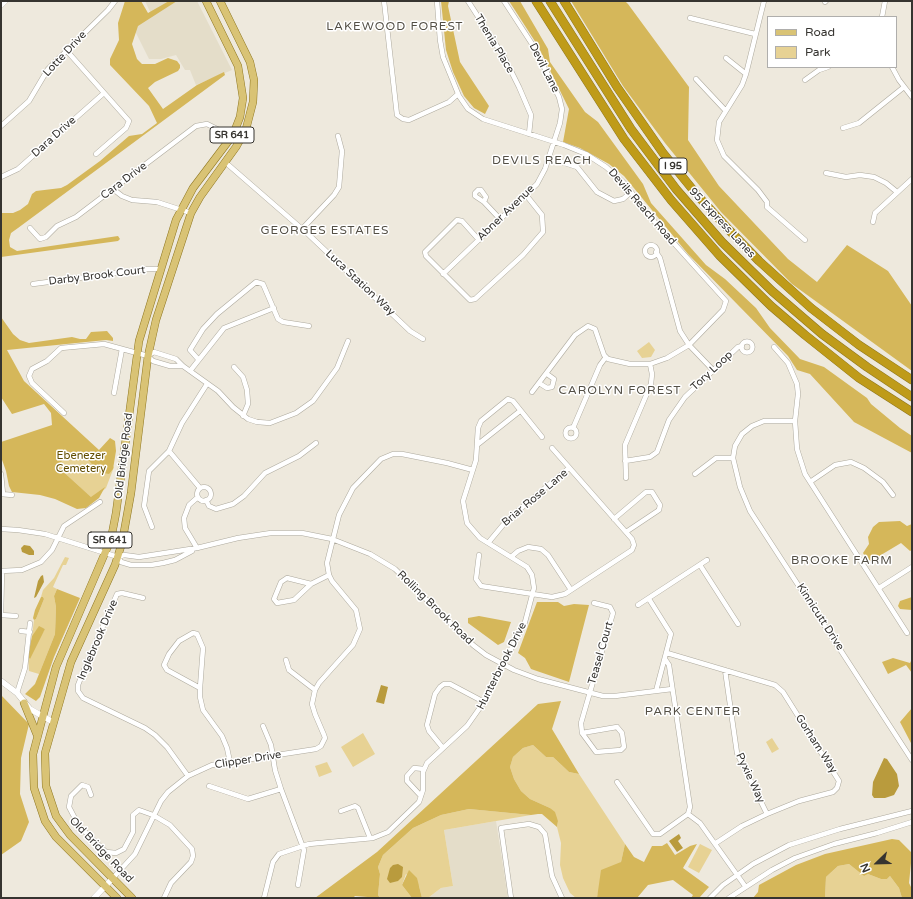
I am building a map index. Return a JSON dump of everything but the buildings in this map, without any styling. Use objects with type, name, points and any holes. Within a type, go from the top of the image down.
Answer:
[{"type":"highway","name":"I 95","points":[[536,1],[624,139],[670,200],[720,256],[771,306],[805,335],[860,378],[912,412]]},
{"type":"highway","name":"95 Express Lanes","points":[[550,1],[635,135],[676,189],[722,242],[772,291],[822,334],[867,367],[912,397]]},
{"type":"highway","name":"I 95","points":[[564,1],[617,87],[663,153],[698,196],[730,231],[774,275],[811,308],[859,345],[912,380]]},
{"type":"main road","name":"Old Bridge Road","points":[[117,898],[56,837],[41,812],[33,776],[33,754],[42,716],[62,652],[106,553],[116,513],[137,353],[145,320],[161,269],[181,209],[193,188],[233,135],[240,117],[243,88],[238,66],[231,48],[206,1]]},
{"type":"main road","name":"Old Bridge Road","points":[[132,898],[70,835],[52,806],[46,786],[44,766],[48,741],[71,662],[118,557],[124,536],[148,356],[156,320],[191,213],[200,197],[236,147],[246,129],[253,102],[253,73],[242,44],[220,1]]},
{"type":"main road","points":[[231,48],[242,44]]},
{"type":"main road","points":[[24,703],[37,735]]},
{"type":"street","points":[[1,5],[5,1]]},
{"type":"street","name":"Lotte Drive","points":[[1,126],[29,102],[48,69],[108,10],[115,1]]},
{"type":"street","points":[[384,1],[397,115],[403,119],[409,120],[450,102],[458,94]]},
{"type":"street","name":"Devils Reach Road","points":[[437,1],[441,48],[458,94],[465,106],[476,115],[586,154],[616,174],[671,240],[723,296],[726,302],[723,310],[689,345]]},
{"type":"street","name":"Thenia Place","points":[[468,1],[504,57],[519,87],[531,115],[529,134]]},
{"type":"street","name":"Devil Lane","points":[[504,1],[534,47],[559,97],[561,116],[554,142]]},
{"type":"street","points":[[764,1],[746,74],[742,84],[725,110],[717,129],[717,140],[721,152],[758,190],[767,202],[767,207],[804,240]]},
{"type":"street","points":[[882,16],[885,1]]},
{"type":"street","points":[[690,18],[755,34]]},
{"type":"street","points":[[67,51],[127,118],[129,124],[96,154]]},
{"type":"street","points":[[726,58],[746,74]]},
{"type":"street","points":[[805,80],[819,70],[825,68]]},
{"type":"street","points":[[893,68],[904,88],[912,97]]},
{"type":"street","points":[[696,79],[725,110]]},
{"type":"street","points":[[843,128],[859,123],[904,88]]},
{"type":"street","name":"Dara Drive","points":[[1,177],[18,169],[104,93]]},
{"type":"street","name":"Cara Drive","points":[[30,228],[40,239],[46,237],[60,225],[73,219],[196,126],[207,124],[221,131]]},
{"type":"street","points":[[302,230],[334,195],[339,187],[342,151],[338,136]]},
{"type":"street","name":"Abner Avenue","points":[[443,274],[526,195],[541,177],[554,142]]},
{"type":"street","points":[[556,160],[577,167],[597,192],[614,201],[623,199],[631,192]]},
{"type":"street","name":"Luca Station Way","points":[[226,162],[302,230],[410,331],[423,339]]},
{"type":"street","points":[[826,173],[838,176],[874,177],[886,183],[897,192]]},
{"type":"street","points":[[873,222],[875,213],[912,179]]},
{"type":"street","points":[[113,188],[122,196],[132,200],[157,202],[191,213]]},
{"type":"street","points":[[479,240],[462,221],[455,221],[425,252],[426,256],[467,299],[473,300],[523,255],[538,239],[544,226],[540,210],[526,195]]},
{"type":"street","points":[[484,202],[500,219]]},
{"type":"street","points":[[656,252],[660,258],[679,329],[689,345],[713,370]]},
{"type":"street","name":"Darby Brook Court","points":[[33,284],[147,269],[161,269]]},
{"type":"street","points":[[198,360],[190,350],[203,329],[217,314],[256,282],[263,284],[281,321],[309,326]]},
{"type":"street","points":[[190,371],[224,328],[274,308]]},
{"type":"street","points":[[532,392],[575,335],[588,326],[595,329],[606,358],[613,361],[630,364],[650,364],[667,358],[689,345]]},
{"type":"street","points":[[148,356],[154,352],[157,352],[176,359],[183,366],[208,384],[243,416],[252,421],[264,423],[278,421],[296,413],[313,401],[337,368],[348,341]]},
{"type":"street","points":[[64,413],[32,382],[29,376],[32,369],[47,361],[61,348],[98,344],[110,345],[148,356],[153,361],[170,366],[183,366]]},
{"type":"street","name":"Tory Loop","points":[[624,461],[650,457],[657,452],[665,429],[678,406],[693,388],[738,347],[742,346]]},
{"type":"street","points":[[774,348],[788,363],[797,384],[798,394],[795,421],[797,453],[810,482],[907,633]]},
{"type":"street","points":[[114,393],[122,349]]},
{"type":"street","points":[[573,428],[600,365],[606,358]]},
{"type":"street","points":[[626,478],[624,445],[651,384],[652,374],[650,364]]},
{"type":"street","points":[[234,367],[243,377],[247,390],[248,404],[243,416]]},
{"type":"street","points":[[539,383],[547,388],[552,387],[554,384],[554,379],[547,374]]},
{"type":"street","points":[[152,527],[144,506],[147,476],[152,466],[169,451],[182,423],[208,384]]},
{"type":"street","points":[[479,555],[476,577],[478,585],[552,597],[571,590],[548,555],[541,550],[528,547],[518,551],[511,557],[475,534],[464,516],[463,501],[473,470],[478,445],[479,424],[505,400],[513,401],[542,437]]},
{"type":"street","points":[[478,445],[520,411]]},
{"type":"street","points":[[695,474],[716,458],[733,458],[738,441],[752,426],[769,420],[795,421]]},
{"type":"street","points":[[206,500],[209,506],[216,509],[239,500],[265,473],[299,456],[316,443]]},
{"type":"street","points":[[552,448],[569,468]]},
{"type":"street","points":[[169,451],[200,488]]},
{"type":"street","points":[[286,660],[289,670],[315,690],[319,683],[353,645],[360,629],[356,610],[336,587],[329,575],[328,556],[339,515],[347,496],[376,463],[388,455],[402,454],[473,470]]},
{"type":"street","name":"Kinnicutt Drive","points":[[733,458],[740,487],[750,511],[912,760]]},
{"type":"street","points":[[810,482],[835,465],[851,462],[864,468],[883,482],[893,495]]},
{"type":"street","name":"Briar Rose Lane","points":[[488,543],[508,519],[569,468],[626,532],[634,545],[632,550],[624,556],[571,590]]},
{"type":"street","points":[[1,474],[2,494],[12,495]]},
{"type":"street","points":[[198,497],[201,500],[206,500],[211,496],[210,490],[206,487],[200,488]]},
{"type":"street","points":[[198,497],[197,492],[200,488]]},
{"type":"street","points":[[614,519],[646,492],[652,492],[660,505],[659,510],[626,532]]},
{"type":"street","points":[[197,548],[185,528],[184,518],[189,505],[198,497]]},
{"type":"street","points":[[16,616],[1,615],[2,570],[22,570],[34,567],[46,558],[64,526],[100,502]]},
{"type":"street","name":"Rolling Brook Road","points":[[1,530],[27,531],[118,557],[124,555],[143,557],[270,533],[302,533],[332,539],[370,554],[395,569],[473,644],[504,665],[538,679],[590,694],[615,696],[672,689]]},
{"type":"street","name":"Rolling Brook Road","points":[[118,557],[121,562],[126,564],[151,565],[175,560],[197,548]]},
{"type":"street","name":"Hunterbrook Drive","points":[[424,769],[427,763],[472,721],[504,665],[525,622],[533,595],[534,581],[530,570],[511,557]]},
{"type":"street","points":[[638,606],[707,560]]},
{"type":"street","points":[[700,565],[738,624]]},
{"type":"street","points":[[879,588],[912,567]]},
{"type":"street","points":[[311,584],[287,578],[283,579],[274,599],[275,602],[287,602],[294,600],[311,584],[329,575]]},
{"type":"street","name":"Inglebrook Drive","points":[[143,598],[122,593],[117,594],[86,665],[78,685],[78,691],[83,698],[145,728],[155,735],[167,747],[188,776]]},
{"type":"street","points":[[649,599],[670,631],[671,639],[656,691]]},
{"type":"street","name":"Teasel Court","points":[[582,733],[581,724],[613,613],[610,607],[594,603]]},
{"type":"street","points":[[17,693],[25,668],[30,623]]},
{"type":"street","points":[[21,631],[30,632]]},
{"type":"street","points":[[200,688],[167,670],[164,665],[169,654],[179,641],[192,633],[197,634],[203,648],[200,688],[200,698],[203,710],[222,736],[227,748],[230,762]]},
{"type":"street","name":"Gorham Way","points":[[667,653],[770,683],[779,688],[838,778],[838,785],[833,792],[799,801],[767,814],[742,826],[716,843]]},
{"type":"street","points":[[617,782],[653,834],[660,834],[688,814],[690,807],[669,665],[665,659]]},
{"type":"street","name":"Pyxie Way","points":[[725,670],[737,753],[767,814]]},
{"type":"street","points":[[1,681],[17,693],[24,703],[53,722]]},
{"type":"street","points":[[443,748],[429,731],[427,725],[435,694],[440,687],[444,684],[450,684],[484,702]]},
{"type":"street","name":"Clipper Drive","points":[[94,898],[135,854],[153,815],[168,792],[188,776],[212,765],[316,749],[321,746],[325,738],[312,704],[315,690]]},
{"type":"street","points":[[263,726],[273,755],[275,770],[281,789],[296,832],[303,845],[304,854],[298,885]]},
{"type":"street","points":[[617,727],[621,730],[624,746],[621,750],[596,752],[582,733],[617,727]]},
{"type":"street","points":[[264,898],[268,877],[279,854],[303,845],[370,838],[388,832],[416,806],[421,796],[424,769],[414,768],[407,776],[408,781],[421,796]]},
{"type":"street","points":[[91,795],[88,786],[82,785],[71,796],[68,807],[79,826],[103,850],[110,854],[124,849],[132,836],[134,828],[132,818],[134,813],[142,810],[170,825],[193,852],[191,862],[171,883],[164,898]]},
{"type":"street","points":[[209,786],[248,799],[281,789]]},
{"type":"street","points":[[341,811],[355,806],[358,808],[370,838]]},
{"type":"street","points":[[710,898],[738,874],[766,856],[789,845],[836,830],[912,810]]},
{"type":"street","points":[[688,814],[700,823],[716,843],[745,886]]},
{"type":"street","points":[[730,898],[745,886],[778,866],[820,848],[912,822]]},
{"type":"street","points":[[511,898],[501,828],[533,824],[542,829],[546,836],[552,876],[562,898]]},
{"type":"shaded area","points":[[125,1],[141,1],[148,13],[169,1],[177,1],[138,26],[132,44],[137,59],[142,64],[155,64],[168,58],[177,61],[180,65],[178,71],[155,82],[148,88],[163,109],[197,85],[224,72],[225,75],[11,233],[9,240],[10,247],[17,251],[118,236],[120,239],[118,241],[1,257],[1,213],[13,213],[20,210],[28,204],[32,194],[36,191],[61,188],[67,185],[100,161],[129,136],[142,134],[157,123],[149,106],[110,65],[110,59],[119,40],[118,23]]},
{"type":"shaded area","points":[[145,1],[197,1],[232,70],[196,85],[190,70],[185,70],[176,55],[161,59],[149,59],[133,27],[152,16]]},
{"type":"shaded area","points":[[441,1],[449,1],[448,6],[460,62],[489,106],[485,114],[474,108],[464,96],[453,72],[446,50]]},
{"type":"shaded area","points":[[509,1],[520,1],[548,49],[550,62],[585,112],[598,122],[643,184],[651,203],[706,265],[725,279],[756,308],[770,328],[800,359],[824,367],[867,398],[871,404],[912,436],[912,453],[854,422],[810,374],[797,370],[788,356],[688,254],[624,176],[609,164],[580,148],[563,142],[569,109],[538,46]]},
{"type":"shaded area","points":[[571,1],[625,1],[628,4],[689,87],[688,140],[719,186],[788,259],[817,282],[847,245],[888,271],[912,306],[912,371],[792,284],[721,212],[665,143],[623,86]]},
{"type":"shaded area","points":[[1,317],[13,334],[20,340],[29,343],[72,337],[86,339],[91,332],[107,331],[113,338],[113,341],[106,340],[7,350],[24,381],[99,450],[110,438],[115,441],[116,451],[113,469],[109,474],[99,472],[83,454],[78,453],[71,452],[57,466],[91,497],[105,487],[99,498],[86,508],[77,509],[55,499],[40,495],[12,492],[9,486],[1,457],[1,442],[52,425],[51,413],[44,404],[12,414],[1,397]]},
{"type":"shaded area","points":[[900,521],[907,526],[912,524],[912,550],[910,551],[901,543],[871,561],[866,558],[863,553],[869,544],[868,537],[873,527],[879,522]]},
{"type":"shaded area","points":[[24,545],[30,546],[34,551],[34,555],[29,555],[22,552],[21,548]]},
{"type":"shaded area","points":[[43,575],[44,582],[34,598],[38,581]]},
{"type":"shaded area","points":[[57,589],[80,598],[54,657],[40,697],[36,701],[25,694],[35,684],[55,634],[56,607],[54,596]]},
{"type":"shaded area","points":[[41,597],[44,599],[36,619],[34,620],[35,610]]},
{"type":"shaded area","points":[[912,597],[912,610],[900,609],[898,606],[900,601]]},
{"type":"shaded area","points":[[537,602],[558,602],[564,606],[574,604],[589,605],[569,682],[531,669],[525,658],[518,653]]},
{"type":"shaded area","points":[[479,616],[511,622],[504,642],[498,645],[468,623],[468,618]]},
{"type":"shaded area","points":[[39,626],[45,629],[30,659],[28,656],[32,636]]},
{"type":"shaded area","points":[[893,658],[910,663],[912,659],[912,673],[906,665],[888,674],[882,662]]},
{"type":"shaded area","points":[[381,685],[388,687],[384,704],[376,702]]},
{"type":"shaded area","points":[[1,695],[29,724],[21,758],[20,794],[29,822],[21,841],[1,855]]},
{"type":"shaded area","points":[[561,701],[552,729],[579,774],[569,772],[553,757],[546,757],[533,745],[523,748],[513,757],[510,767],[514,779],[521,791],[530,799],[550,808],[555,812],[558,821],[557,827],[542,814],[531,815],[469,809],[441,815],[413,828],[383,855],[378,867],[380,874],[378,895],[380,898],[355,896],[353,898],[315,898],[377,852],[538,704]]},
{"type":"shaded area","points":[[912,708],[912,745],[900,722]]},
{"type":"shaded area","points":[[884,758],[887,759],[897,774],[899,786],[894,795],[885,798],[874,798],[872,795],[873,782]]},
{"type":"shaded area","points":[[496,821],[508,898],[428,898],[441,888],[453,886],[444,830]]},
{"type":"shaded area","points":[[679,834],[681,838],[678,841],[683,848],[677,852],[669,841]]},
{"type":"shaded area","points":[[892,839],[899,840],[912,853],[909,883],[912,889],[912,898],[902,898],[899,888],[890,876],[887,879],[881,879],[868,874],[864,876],[849,864],[838,866],[826,877],[825,898],[753,898],[758,892],[759,885],[796,865],[825,854]]},
{"type":"shaded area","points":[[667,843],[675,855],[690,846],[697,844],[683,868],[709,887],[699,898],[691,898],[693,895],[673,880],[648,885],[637,898],[597,898],[601,870],[621,862],[625,844],[634,857],[644,862],[652,846],[662,846]]},
{"type":"shaded area","points":[[398,864],[403,867],[402,877],[398,881],[390,883],[387,879],[390,868],[393,865]]},
{"type":"shaded area","points":[[409,870],[417,878],[422,898],[412,898],[402,885]]},
{"type":"green space","points":[[649,342],[655,350],[651,357],[642,358],[637,351]]},
{"type":"green space","name":"Ebenezer Cemetery","points":[[78,432],[114,467],[106,488],[93,499],[57,466]]},
{"type":"green space","points":[[65,557],[69,558],[66,565],[63,565],[53,587],[57,589],[54,596],[56,607],[55,634],[39,674],[29,671],[28,656],[45,629],[39,627],[32,636],[34,620],[36,619],[44,599],[41,597],[43,590],[54,578]]},
{"type":"green space","points":[[363,733],[375,754],[353,767],[341,747]]},
{"type":"green space","points":[[772,738],[779,749],[772,753],[766,742]]},
{"type":"green space","points":[[533,745],[546,757],[553,757],[569,772],[579,774],[625,844],[621,862],[598,893],[597,898],[576,898],[570,893],[563,878],[560,865],[561,843],[557,827],[558,821],[550,808],[530,799],[521,791],[514,779],[510,767],[513,757],[523,748]]},
{"type":"green space","points":[[327,762],[332,772],[319,777],[315,766]]},
{"type":"green space","points":[[469,809],[531,815],[444,830],[453,886],[441,888],[428,898],[422,898],[419,886],[406,874],[402,885],[412,898],[380,898],[378,895],[380,874],[378,867],[383,855],[413,828],[441,815]]},
{"type":"green space","points":[[700,844],[712,850],[699,873],[688,867]]},
{"type":"green space","points":[[849,864],[864,876],[868,874],[881,879],[887,879],[890,876],[899,888],[902,898],[825,898],[826,877],[838,866]]},
{"type":"district","name":"LAKEWOOD FOREST","points":[[395,27]]},
{"type":"district","name":"DEVILS REACH","points":[[542,161]]},
{"type":"district","name":"GEORGES ESTATES","points":[[325,231]]},
{"type":"district","name":"CAROLYN FOREST","points":[[620,391]]},
{"type":"district","name":"BROOKE FARM","points":[[842,561]]},
{"type":"district","name":"PARK CENTER","points":[[693,712]]}]
